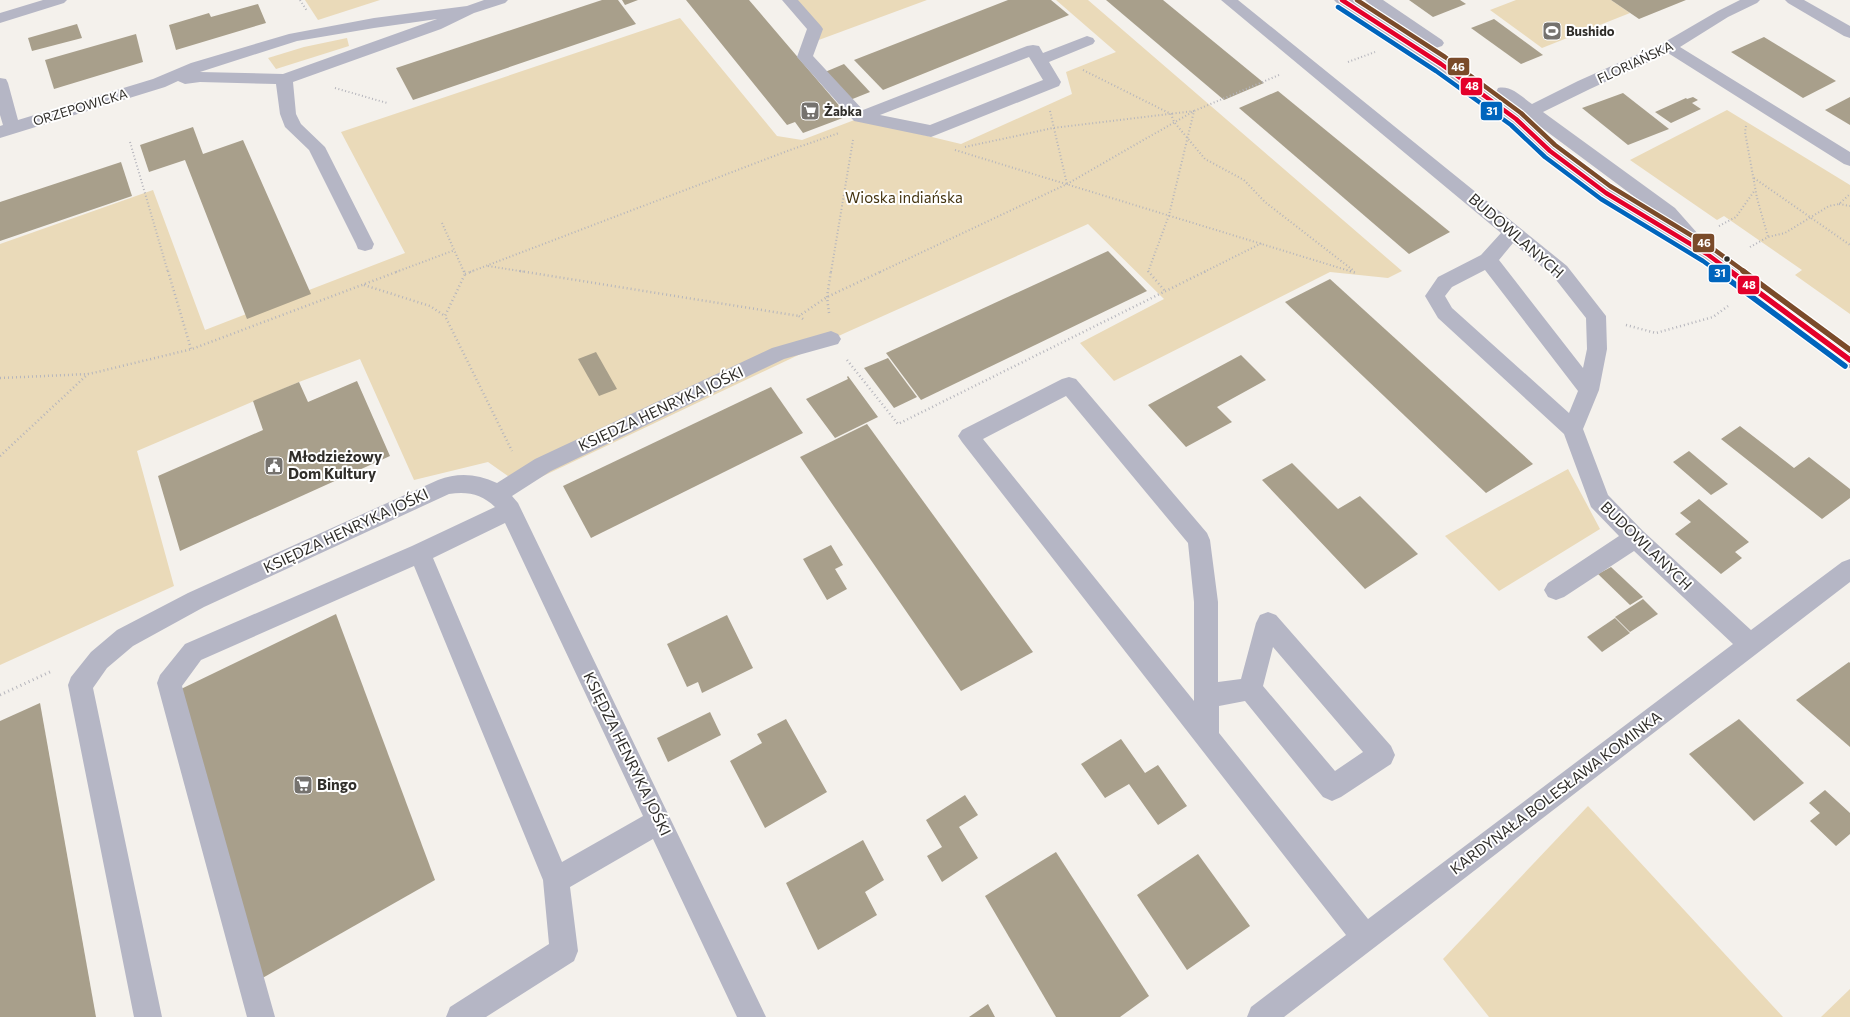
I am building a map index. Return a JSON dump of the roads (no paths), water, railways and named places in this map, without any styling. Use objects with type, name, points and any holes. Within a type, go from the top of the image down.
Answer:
[{"type":"street","points":[[0,18],[58,0]]},
{"type":"street","name":"ORZEPOWICKA","points":[[159,83],[200,77],[284,79],[400,39],[469,10],[500,0]]},
{"type":"street","points":[[790,0],[816,29],[806,57],[857,122],[931,132],[1053,82],[1033,50],[857,122]]},
{"type":"street","name":"BUDOWLANYCH","points":[[1229,0],[1560,271],[1596,316],[1597,349],[1589,390],[1573,429],[1599,500],[1635,538],[1751,645]]},
{"type":"street","points":[[1342,0],[1523,115],[1669,213],[1707,254],[1850,360]]},
{"type":"street","points":[[1373,0],[1436,43],[1523,115]]},
{"type":"street","name":"FLORIAŃSKA","points":[[1523,115],[1584,85],[1669,48],[1723,14],[1752,0]]},
{"type":"street","points":[[1793,0],[1850,33]]},
{"type":"street","name":"ORZEPOWICKA","points":[[6,130],[159,83],[197,67],[316,32],[469,10]]},
{"type":"street","points":[[392,21],[400,39]]},
{"type":"street","points":[[1040,60],[1087,41]]},
{"type":"street","points":[[254,79],[250,63],[258,48]]},
{"type":"street","points":[[1669,48],[1850,160]]},
{"type":"street","points":[[284,79],[288,114],[294,128],[316,147],[365,244]]},
{"type":"street","points":[[0,83],[6,130]]},
{"type":"street","points":[[1513,231],[1488,260],[1445,282],[1435,296],[1445,313],[1573,429]]},
{"type":"street","points":[[1488,260],[1589,390]]},
{"type":"street","name":"KSIĘDZA HENRYKA JOŚKI","points":[[504,502],[524,476],[543,465],[779,354],[831,339]]},
{"type":"street","points":[[1207,738],[1206,602],[1199,540],[1069,385],[969,436],[1207,738],[1366,938]]},
{"type":"street","name":"KSIĘDZA HENRYKA JOŚKI","points":[[148,1017],[80,685],[99,660],[125,638],[196,600],[446,486],[458,482],[486,487],[504,502],[659,821],[752,1017]]},
{"type":"street","points":[[261,1017],[169,683],[193,652],[420,553],[504,502]]},
{"type":"street","points":[[1556,590],[1635,538]]},
{"type":"street","points":[[420,553],[556,880],[564,951],[460,1017]]},
{"type":"street","name":"KARDYNAŁA BOLESŁAWA KOMINKA","points":[[1261,1017],[1850,569]]},
{"type":"street","points":[[1268,623],[1382,755],[1332,788],[1250,689],[1268,623]]},
{"type":"street","points":[[1206,696],[1250,689]]},
{"type":"street","points":[[556,880],[659,821]]},
{"type":"place","name":"Bushido","points":[[1552,31]]},
{"type":"place","name":"Żabka","points":[[810,111]]},
{"type":"place","name":"Młodzieżowy Dom Kultury","points":[[274,466]]},
{"type":"place","name":"Bingo","points":[[303,785]]},
{"type":"park label","name":"Wioska indiańska","points":[[904,198]]}]
